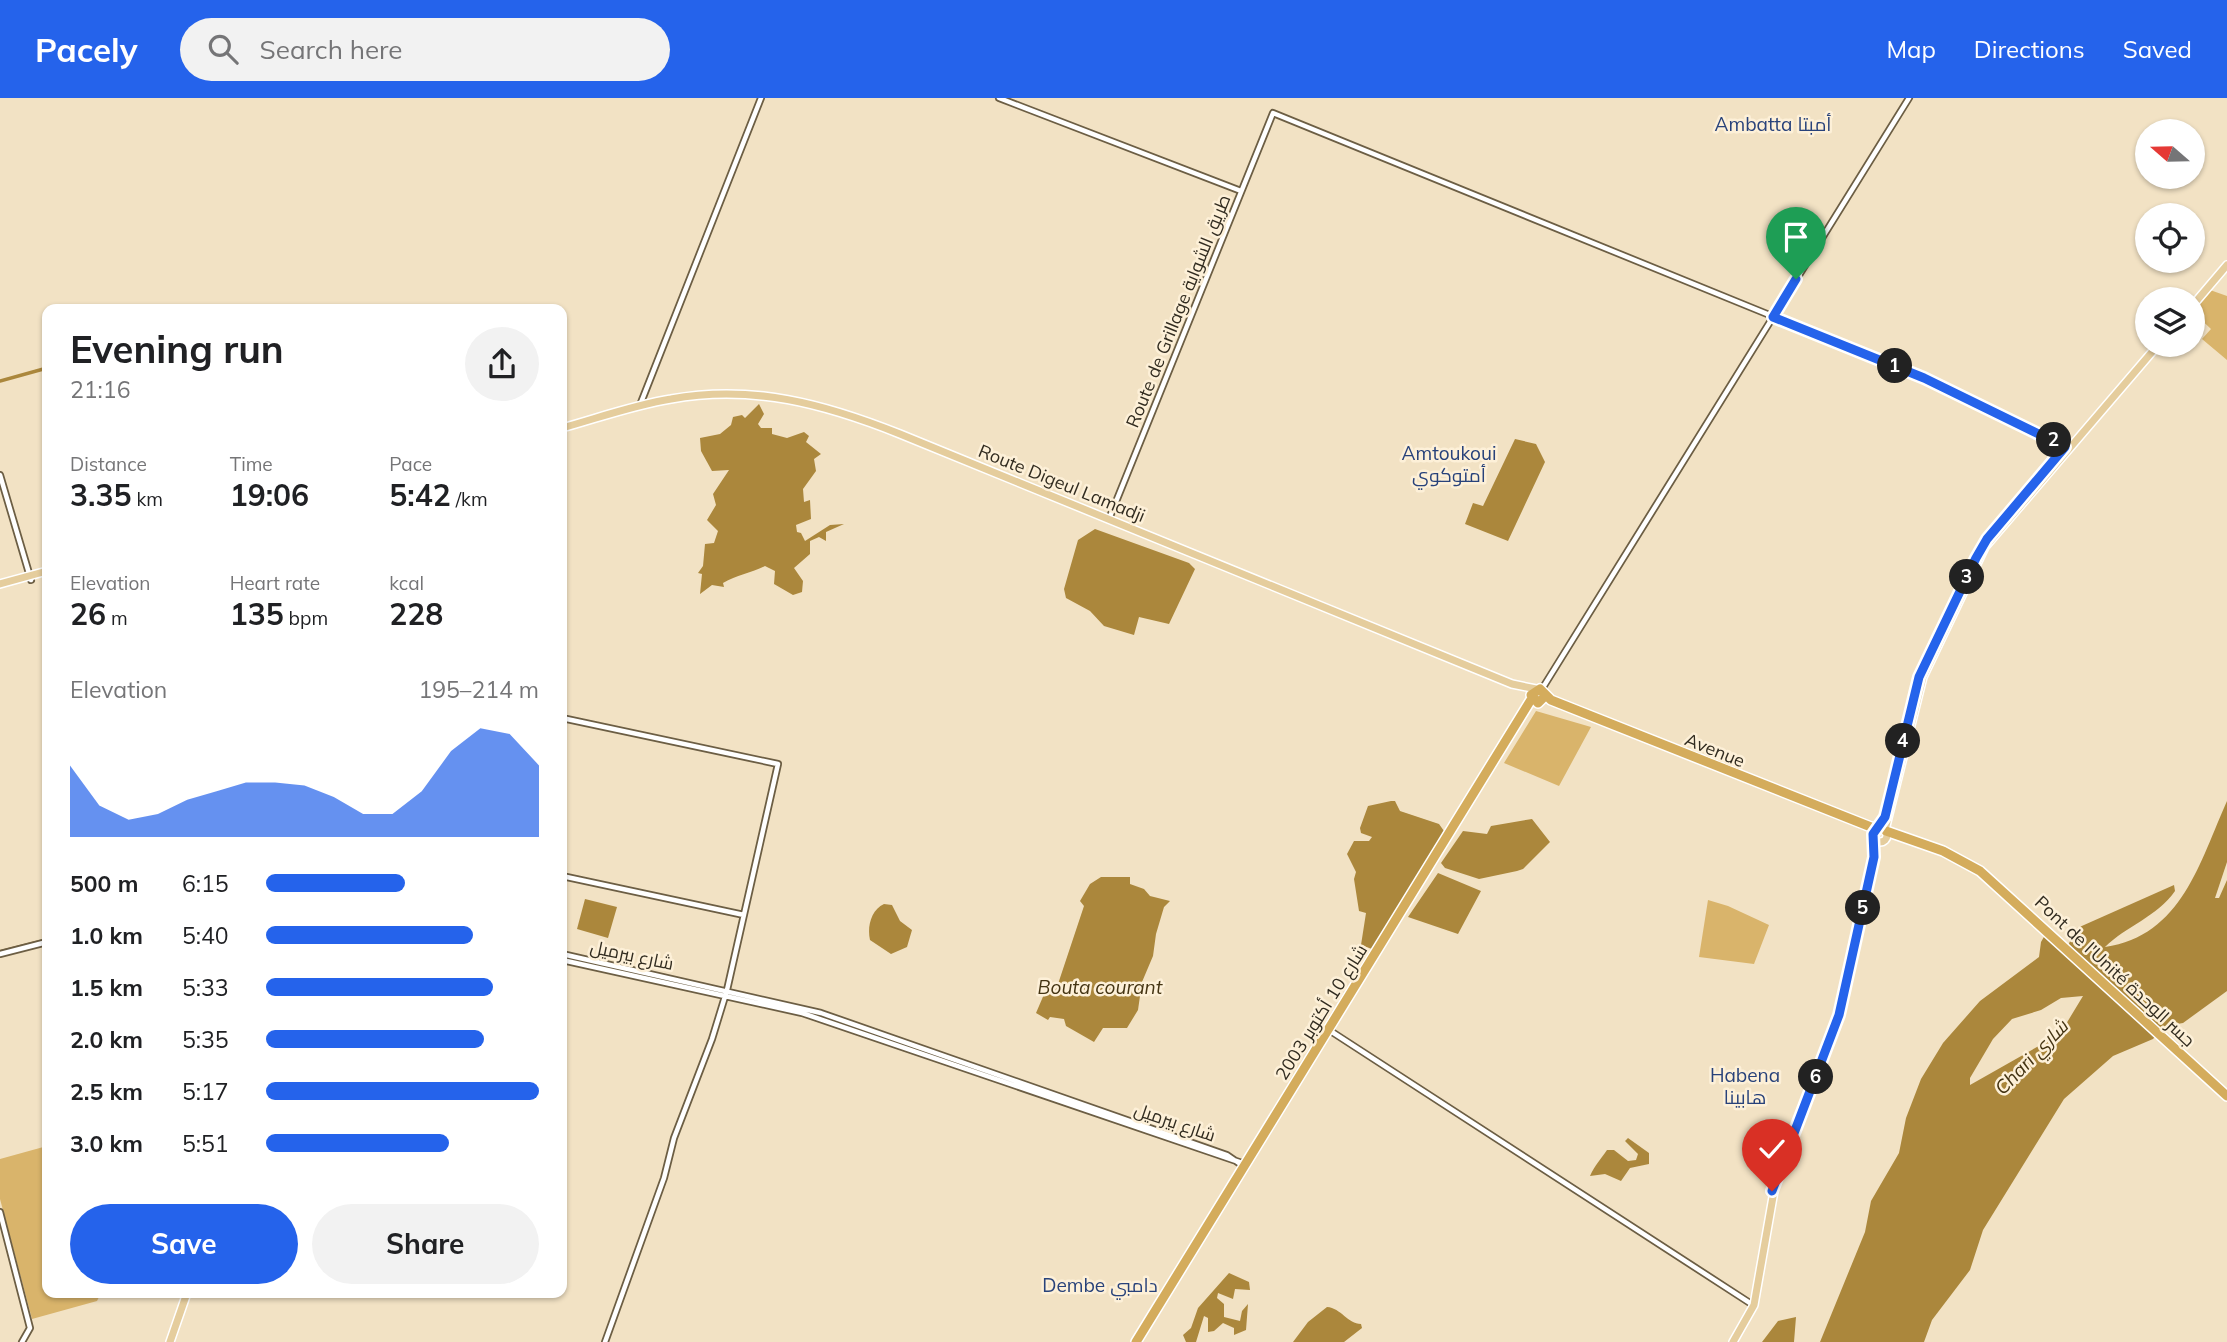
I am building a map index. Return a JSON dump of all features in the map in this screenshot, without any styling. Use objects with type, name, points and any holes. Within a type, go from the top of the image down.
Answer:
[{"type":"highway","points":[[1538,696],[1880,834]]},
{"type":"highway","name":"شارع 10 أكتوبر 2003","points":[[1138,1342],[1238,1176],[1240,1164],[1252,1153],[1538,696]]},
{"type":"highway","name":"Pont de l'Unité جسر الوحدة","points":[[1880,834],[1929,846],[1980,871],[2227,1096]]},
{"type":"highway","name":"شارع 10 أكتوبر 2003","points":[[1138,1342],[1240,1164],[1330,1030]]},
{"type":"main road","points":[[2205,289],[2227,264]]},
{"type":"main road","points":[[1733,1342],[1754,1305],[1774,1182],[1839,1015],[1874,857],[1918,690],[1953,608],[1986,545],[2146,357]]},
{"type":"main road","name":"Route Digeul Lamadji","points":[[567,428],[673,398],[729,393],[777,396],[811,403],[849,414],[1538,696]]},
{"type":"main road","points":[[567,428],[661,404],[710,397],[774,399],[829,411],[1538,696]]},
{"type":"main road","points":[[0,586],[42,574]]},
{"type":"main road","points":[[172,1342],[187,1298]]},
{"type":"street","points":[[640,406],[761,98]]},
{"type":"street","points":[[999,98],[1241,191]]},
{"type":"street","points":[[1538,696],[1909,98]]},
{"type":"street","name":"Route de Grillage طريق الشواية","points":[[1109,519],[1273,113],[1773,317]]},
{"type":"street","points":[[1773,317],[1924,378],[2067,449]]},
{"type":"street","points":[[0,475],[30,578]]},
{"type":"street","points":[[567,719],[778,764],[726,993],[699,1080],[674,1138],[664,1178],[605,1342]]},
{"type":"street","points":[[567,877],[744,915]]},
{"type":"street","points":[[0,954],[42,943]]},
{"type":"street","name":"شارع بيرميل","points":[[567,958],[726,993],[802,1013],[1240,1164]]},
{"type":"street","points":[[1330,1030],[1754,1305]]},
{"type":"street","points":[[0,1212],[30,1328],[20,1342]]},
{"type":"street","points":[[0,1222],[28,1328],[20,1342]]},
{"type":"shaded area","points":[[2210,290],[2227,296],[2227,360],[2205,342],[2205,336],[2211,329],[2205,323],[2205,296]]},
{"type":"shaded area","points":[[1536,711],[1591,727],[1559,786],[1504,763]]},
{"type":"shaded area","points":[[1708,900],[1769,925],[1754,964],[1699,957]]},
{"type":"shaded area","points":[[42,1147],[42,1298],[98,1298],[97,1301],[32,1319],[0,1199],[0,1159]]},
{"type":"water","points":[[759,404],[764,414],[758,424],[761,428],[772,428],[772,434],[787,438],[804,432],[809,436],[806,442],[821,454],[814,459],[816,471],[803,489],[804,502],[810,500],[811,519],[796,525],[797,532],[801,533],[805,541],[830,525],[844,524],[826,532],[826,541],[819,537],[810,541],[810,554],[794,568],[803,581],[802,592],[793,595],[774,584],[775,571],[765,566],[728,580],[723,583],[724,587],[712,585],[700,594],[702,574],[698,573],[703,566],[705,544],[714,543],[718,531],[707,520],[716,505],[713,494],[729,470],[712,471],[701,451],[700,438],[720,434],[731,425],[733,417],[742,415],[745,418]]},
{"type":"water","points":[[1515,439],[1536,444],[1545,462],[1508,541],[1465,524],[1473,503],[1483,506]]},
{"type":"water","points":[[1095,529],[1189,563],[1195,569],[1169,624],[1139,617],[1134,635],[1104,626],[1090,611],[1066,598],[1064,589],[1078,540]]},
{"type":"water","points":[[1395,801],[1400,811],[1439,824],[1444,831],[1443,838],[1372,949],[1361,945],[1366,913],[1359,911],[1354,879],[1356,872],[1347,854],[1354,841],[1369,841],[1372,837],[1361,833],[1360,828],[1368,806]]},
{"type":"water","name":"Chari شاري","points":[[2227,801],[2227,862],[2215,898],[2219,898],[2227,880],[2227,991],[2183,1023],[2165,1026],[2153,1039],[2113,1056],[2064,1099],[1983,1230],[1970,1270],[1932,1320],[1924,1342],[1820,1342],[1865,1232],[1871,1201],[1899,1153],[1906,1118],[1921,1079],[1943,1043],[1980,1001],[2039,957],[2045,935],[2068,946],[2075,929],[2174,885],[2175,891],[2168,900],[2105,947],[2131,940],[2153,928],[2185,892]],"holes":[[[2083,996],[2060,1034],[1970,1085],[1970,1078],[1993,1039],[2012,1019],[2041,1010],[2061,998]]]},
{"type":"water","points":[[1532,819],[1550,842],[1523,869],[1479,879],[1445,868],[1441,863],[1463,831],[1487,834],[1491,826]]},
{"type":"water","points":[[1438,873],[1481,891],[1458,934],[1408,917]]},
{"type":"water","name":"Bouta courant","points":[[1101,877],[1130,877],[1130,884],[1144,889],[1150,896],[1170,901],[1164,907],[1156,934],[1153,956],[1142,982],[1138,1010],[1127,1028],[1103,1028],[1094,1042],[1066,1026],[1064,1019],[1050,1017],[1048,1020],[1036,1013],[1045,992],[1053,993],[1057,987],[1084,906],[1080,901],[1090,884]]},
{"type":"water","points":[[585,899],[617,907],[608,938],[577,929]]},
{"type":"water","points":[[884,904],[892,905],[900,921],[912,930],[907,947],[891,954],[870,940],[869,935],[873,915]]},
{"type":"water","points":[[1628,1138],[1649,1153],[1649,1164],[1630,1168],[1621,1181],[1605,1174],[1590,1176],[1607,1150],[1614,1150],[1628,1161],[1636,1160],[1638,1154],[1625,1141]]},
{"type":"water","points":[[1229,1273],[1249,1282],[1250,1290],[1235,1289],[1233,1299],[1218,1293],[1217,1298],[1224,1304],[1224,1317],[1240,1321],[1242,1311],[1248,1304],[1246,1330],[1234,1335],[1234,1328],[1223,1323],[1214,1331],[1208,1332],[1208,1318],[1204,1316],[1196,1342],[1186,1342],[1183,1335],[1191,1328],[1198,1308]]},
{"type":"water","points":[[1327,1307],[1361,1324],[1362,1328],[1344,1342],[1293,1342],[1308,1322]]},
{"type":"water","points":[[1796,1317],[1794,1342],[1762,1342],[1778,1321]]},
{"type":"waterway","points":[[0,381],[42,369]]},
{"type":"waterway","points":[[0,951],[42,940]]},
{"type":"waterway","points":[[567,958],[602,967]]},
{"type":"waterway","points":[[609,968],[640,975]]},
{"type":"waterway","points":[[648,976],[674,983]]},
{"type":"district","name":"Ambatta أمبتا","points":[[1773,124]]},
{"type":"district","name":"Amtoukoui أمتوكوي","points":[[1449,464]]},
{"type":"district","name":"Habena هابينا","points":[[1745,1086]]},
{"type":"district","name":"Dembe دامبي","points":[[1100,1285]]},
{"type":"route","points":[[1772,1191],[1839,1015],[1874,857],[1873,834],[1885,817],[1919,677],[1984,543],[2065,447],[2046,435],[1924,378],[1773,317],[1796,279]]}]
